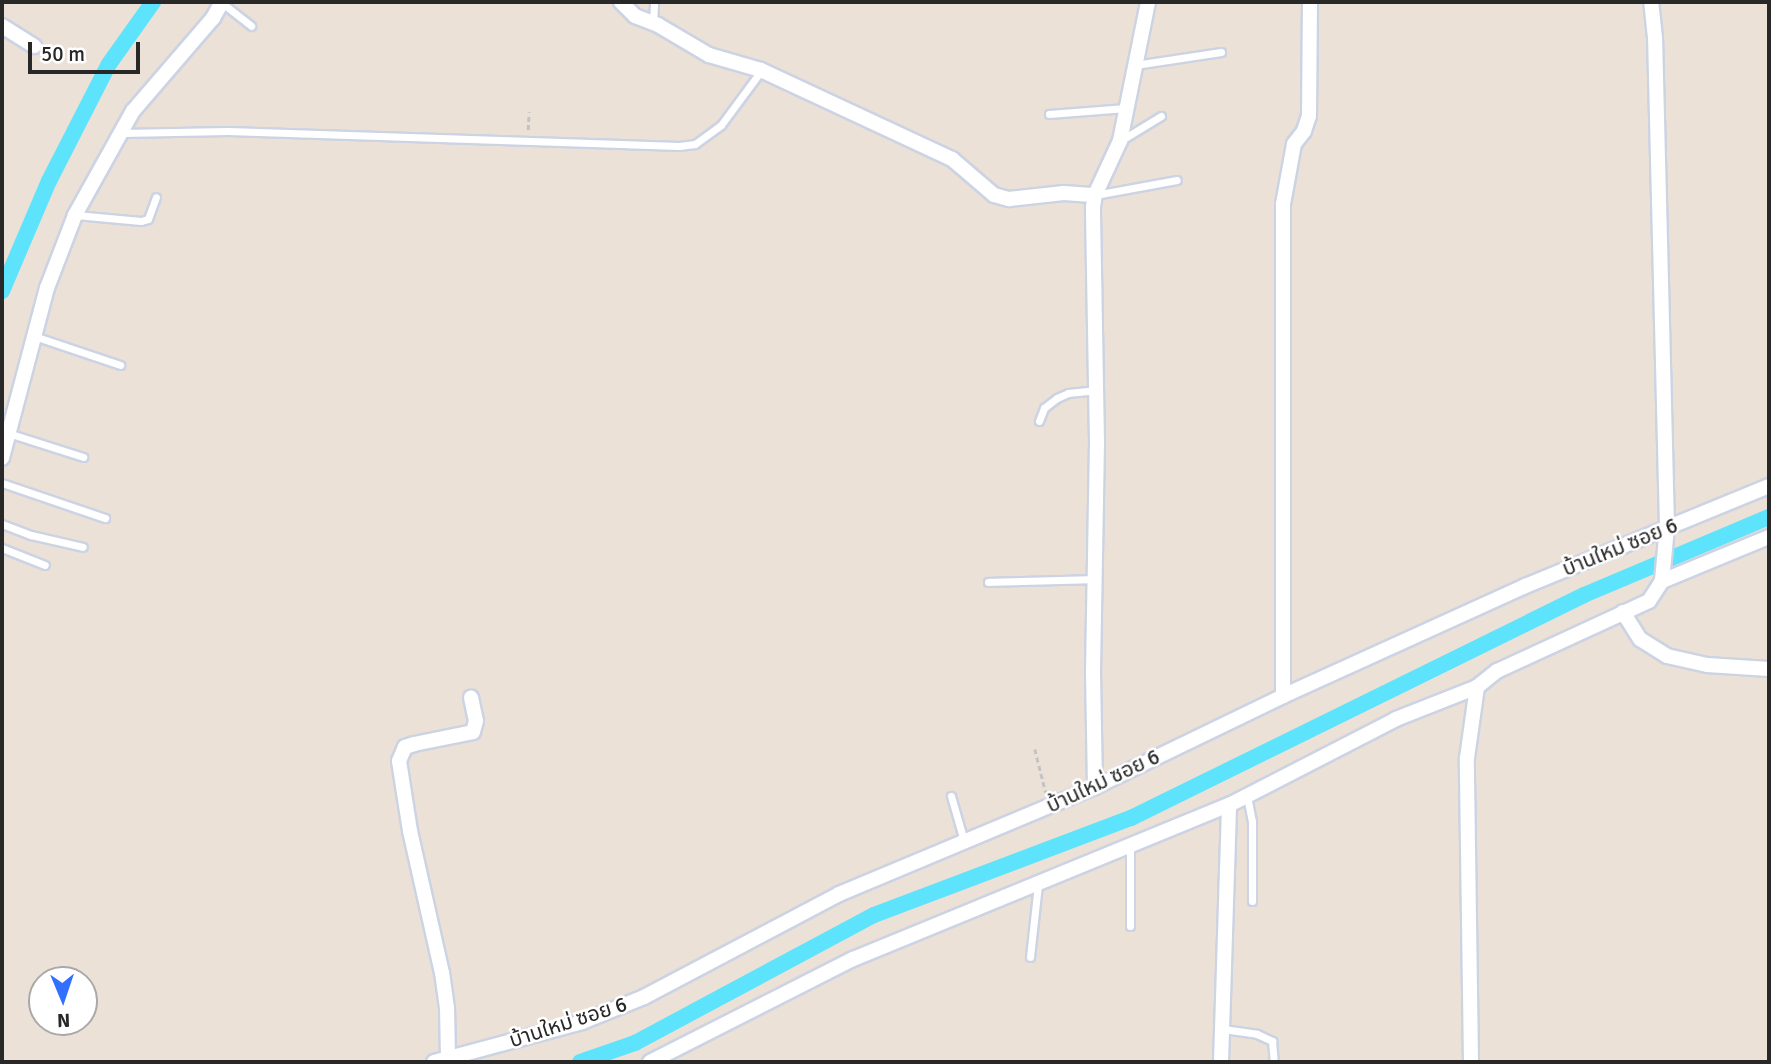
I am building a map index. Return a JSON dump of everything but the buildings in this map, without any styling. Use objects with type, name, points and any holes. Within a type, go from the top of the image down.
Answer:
[{"type":"street","points":[[2,458],[47,288],[75,215],[133,111],[214,18],[222,2]]},
{"type":"street","points":[[621,2],[635,16],[653,23],[709,55],[761,70],[952,159],[995,195],[1009,199],[1064,193],[1095,195]]},
{"type":"street","points":[[1095,787],[1095,195],[1120,141],[1148,2]]},
{"type":"street","points":[[1283,696],[1283,204],[1293,144],[1304,131],[1309,116],[1310,2]]},
{"type":"street","points":[[650,1062],[853,959],[1229,806],[1396,719],[1477,687],[1497,671],[1649,601],[1663,575],[1667,533],[1655,38],[1651,2]]},
{"type":"street","points":[[2,26],[34,46]]},
{"type":"street","name":"บ้านใหม่ ซอย 6","points":[[441,1060],[582,1022],[644,997],[839,894],[1095,787],[1283,696],[1525,586],[1667,533],[1769,486]]},
{"type":"street","points":[[1663,575],[1769,537]]},
{"type":"street","points":[[1623,612],[1640,639],[1667,656],[1707,665],[1769,669]]},
{"type":"street","points":[[1471,1062],[1467,758],[1477,687]]},
{"type":"street","points":[[441,1060],[442,973],[410,831],[399,761],[405,747],[473,732],[476,721],[471,698]]},
{"type":"street","points":[[1221,1062],[1229,806]]},
{"type":"lane","points":[[222,2],[251,26]]},
{"type":"lane","points":[[653,23],[654,2]]},
{"type":"lane","points":[[1135,65],[1221,52]]},
{"type":"lane","points":[[120,133],[228,131],[519,140],[615,146],[695,144],[721,125],[761,70]]},
{"type":"lane","points":[[1049,114],[1126,108]]},
{"type":"lane","points":[[1120,141],[1161,116]]},
{"type":"lane","points":[[1095,195],[1177,180]]},
{"type":"lane","points":[[75,215],[141,221],[148,219],[156,197]]},
{"type":"lane","points":[[33,336],[120,365]]},
{"type":"lane","points":[[1039,421],[1044,408],[1056,398],[1068,393],[1096,390]]},
{"type":"lane","points":[[8,432],[83,457]]},
{"type":"lane","points":[[2,483],[105,518]]},
{"type":"lane","points":[[2,524],[83,547]]},
{"type":"lane","points":[[2,548],[45,565]]},
{"type":"lane","points":[[988,582],[1095,579]]},
{"type":"lane","points":[[951,796],[964,841]]},
{"type":"lane","points":[[1247,796],[1252,821],[1252,901]]},
{"type":"lane","points":[[1130,845],[1130,926]]},
{"type":"lane","points":[[1030,957],[1038,883]]},
{"type":"lane","points":[[1222,1029],[1258,1034],[1272,1041],[1274,1062]]},
{"type":"path","points":[[519,140],[527,133],[531,122],[529,111]]},
{"type":"path","points":[[1035,749],[1050,807]]},
{"type":"waterway","points":[[2,291],[49,181],[109,64],[153,2]]},
{"type":"waterway","points":[[580,1062],[635,1043],[874,915],[1131,818],[1584,595],[1769,517]]}]
